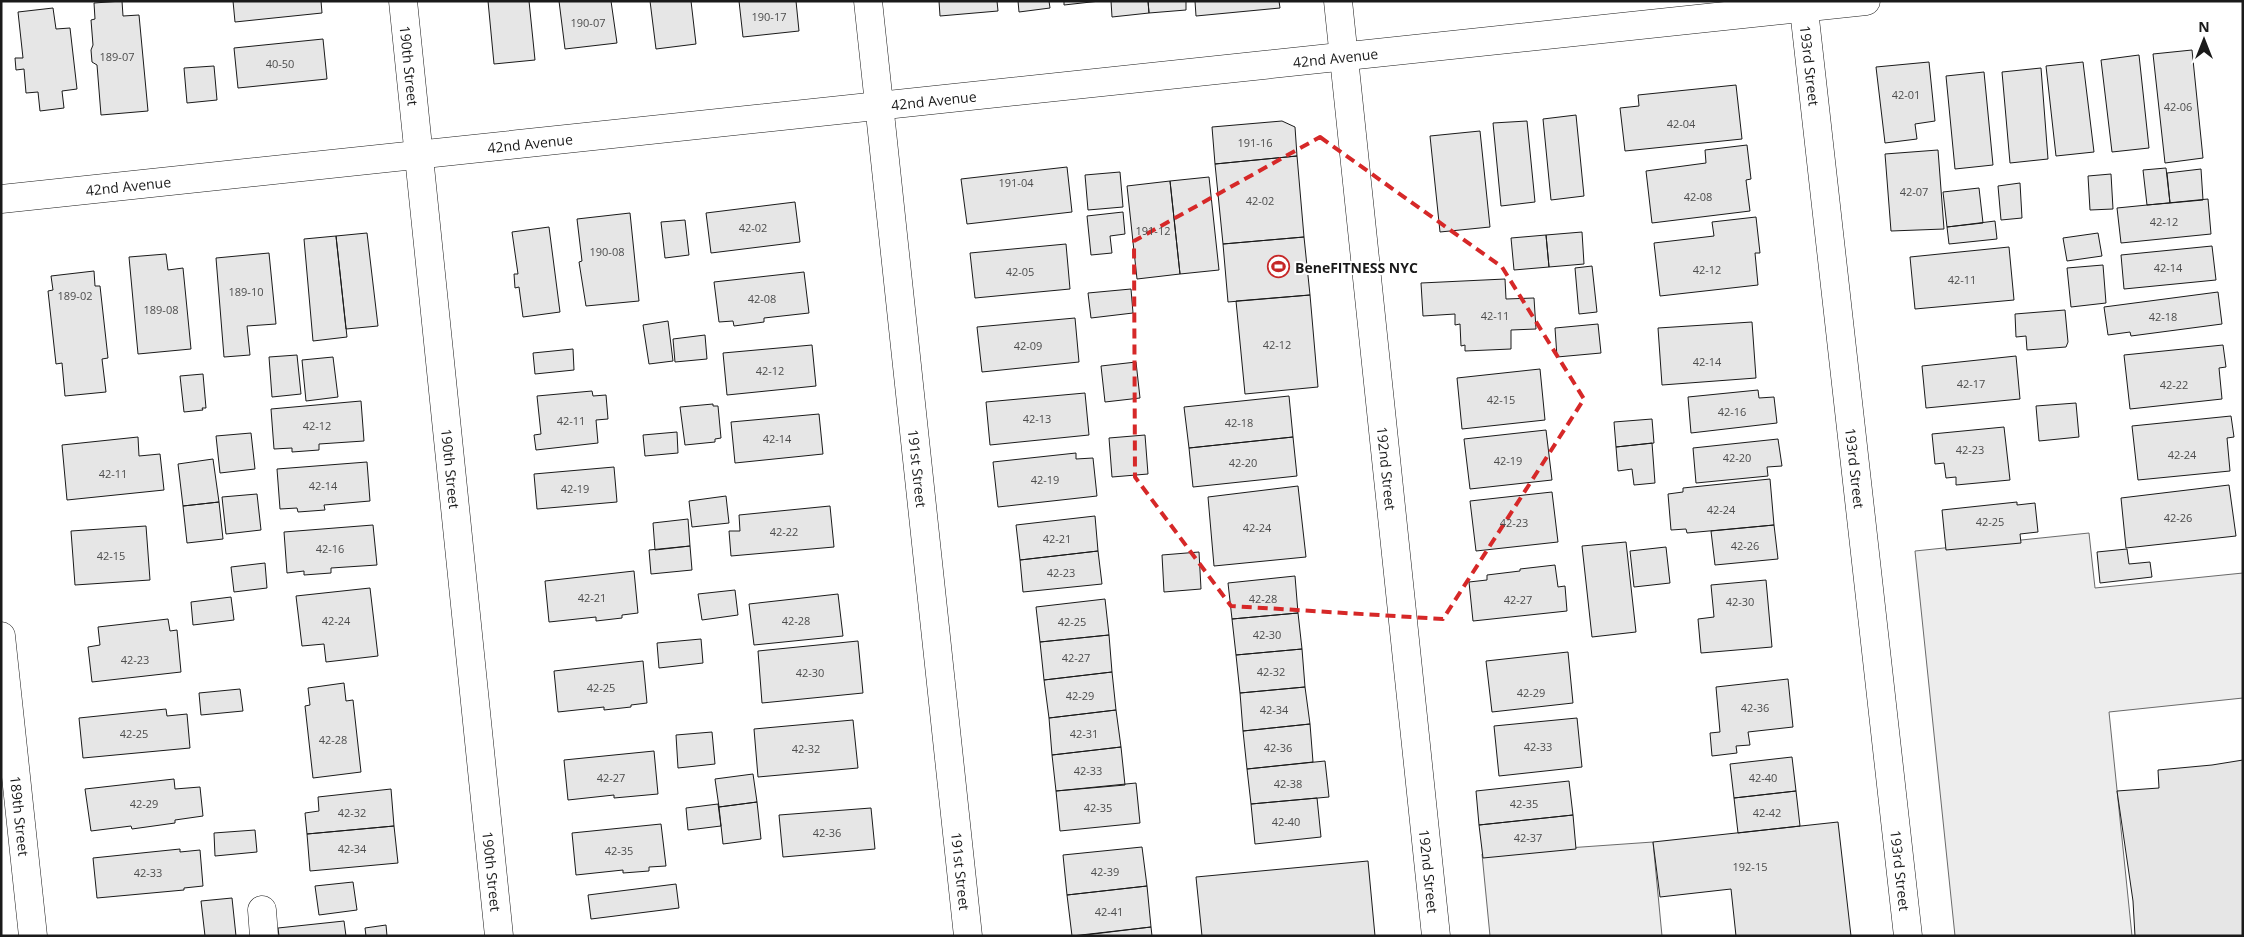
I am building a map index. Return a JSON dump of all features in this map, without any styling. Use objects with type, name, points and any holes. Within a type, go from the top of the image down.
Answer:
[{"type":"street","name":"190th Street","points":[[403,1],[499,936]]},
{"type":"street","name":"191st Street","points":[[868,1],[968,936]]},
{"type":"street","name":"192nd Street","points":[[1338,1],[1436,936]]},
{"type":"street","name":"42nd Avenue","points":[[1,199],[1344,57],[1803,5],[1866,1]]},
{"type":"street","name":"193rd Street","points":[[1803,5],[1908,936]]},
{"type":"street","name":"189th Street","points":[[1,636],[32,936]]},
{"type":"highlighted area","points":[[1320,137],[1502,267],[1584,399],[1443,619],[1231,606],[1135,477],[1134,241]]},
{"type":"shaded area","points":[[2089,533],[2095,588],[2243,573],[2243,698],[2109,712],[2132,936],[1955,936],[1915,551]]},
{"type":"shaded area","points":[[1653,842],[1662,936],[1490,936],[1482,854]]},
{"type":"building","points":[[122,1],[123,16],[139,15],[148,111],[101,115],[97,65],[92,62],[91,50],[93,45],[91,20],[95,19],[94,3]]},
{"type":"building","points":[[233,1],[321,1],[322,13],[235,22]]},
{"type":"building","points":[[488,1],[529,1],[535,60],[494,64]]},
{"type":"building","points":[[559,1],[611,1],[617,43],[565,49]]},
{"type":"building","points":[[650,1],[691,1],[696,44],[656,49]]},
{"type":"building","points":[[739,1],[796,1],[799,31],[743,37]]},
{"type":"building","points":[[939,1],[997,1],[998,11],[940,16]]},
{"type":"building","points":[[1018,1],[1049,1],[1050,8],[1019,12]]},
{"type":"building","points":[[1064,1],[1100,1],[1064,5]]},
{"type":"building","points":[[1111,1],[1148,1],[1149,13],[1112,17]]},
{"type":"building","points":[[1148,1],[1186,1],[1186,10],[1149,13]]},
{"type":"building","points":[[1195,1],[1279,1],[1280,8],[1196,16]]},
{"type":"building","points":[[53,8],[56,29],[70,28],[77,89],[62,91],[64,108],[40,111],[38,92],[26,93],[24,69],[16,70],[15,58],[23,58],[18,12]]},
{"type":"building","points":[[323,39],[327,79],[238,88],[234,48]]},
{"type":"building","points":[[2192,50],[2203,158],[2165,163],[2153,54]]},
{"type":"building","points":[[2139,55],[2149,148],[2112,152],[2101,60]]},
{"type":"building","points":[[1929,62],[1935,121],[1915,124],[1917,139],[1885,143],[1876,67]]},
{"type":"building","points":[[2083,62],[2094,152],[2056,156],[2046,66]]},
{"type":"building","points":[[214,66],[217,100],[187,103],[184,68]]},
{"type":"building","points":[[2041,68],[2048,159],[2010,163],[2002,72]]},
{"type":"building","points":[[1984,72],[1993,165],[1955,169],[1946,76]]},
{"type":"building","points":[[1736,85],[1742,139],[1625,151],[1620,108],[1639,106],[1638,95]]},
{"type":"building","points":[[1576,115],[1584,196],[1551,200],[1543,119]]},
{"type":"building","points":[[1282,121],[1295,127],[1297,156],[1215,164],[1212,127]]},
{"type":"building","points":[[1527,121],[1535,202],[1501,206],[1493,123]]},
{"type":"building","points":[[1480,131],[1490,227],[1440,232],[1430,136]]},
{"type":"building","points":[[1747,145],[1751,179],[1746,180],[1750,211],[1652,223],[1646,171],[1706,163],[1705,150]]},
{"type":"building","points":[[1938,150],[1944,229],[1891,231],[1885,154]]},
{"type":"building","points":[[1297,156],[1304,237],[1223,244],[1215,164]]},
{"type":"building","points":[[1067,167],[1072,212],[967,224],[961,179]]},
{"type":"building","points":[[2166,168],[2170,203],[2147,205],[2143,170]]},
{"type":"building","points":[[2201,169],[2203,200],[2170,203],[2167,173]]},
{"type":"building","points":[[1120,172],[1123,207],[1088,210],[1085,175]]},
{"type":"building","points":[[2111,174],[2113,209],[2090,210],[2088,176]]},
{"type":"building","points":[[1209,177],[1219,270],[1180,274],[1170,181]]},
{"type":"building","points":[[1170,181],[1180,274],[1137,279],[1127,186]]},
{"type":"building","points":[[2020,183],[2022,218],[2001,220],[1998,186]]},
{"type":"building","points":[[1979,188],[1983,223],[1947,227],[1943,192]]},
{"type":"building","points":[[2208,199],[2211,234],[2121,243],[2117,208]]},
{"type":"building","points":[[795,202],[800,242],[711,253],[706,213]]},
{"type":"building","points":[[1123,212],[1125,234],[1110,236],[1112,253],[1091,255],[1087,216]]},
{"type":"building","points":[[630,213],[639,301],[586,306],[579,262],[582,261],[577,219]]},
{"type":"building","points":[[1756,217],[1760,253],[1755,253],[1758,285],[1660,296],[1654,243],[1714,236],[1712,222]]},
{"type":"building","points":[[685,220],[689,255],[665,258],[661,222]]},
{"type":"building","points":[[1995,221],[1997,239],[1949,244],[1947,227]]},
{"type":"building","points":[[549,227],[560,312],[523,317],[519,287],[515,288],[514,274],[518,274],[512,232]]},
{"type":"building","points":[[1582,232],[1584,264],[1549,267],[1546,235]]},
{"type":"building","points":[[367,233],[378,326],[346,329],[336,236]]},
{"type":"building","points":[[2098,233],[2102,256],[2067,261],[2063,238]]},
{"type":"building","points":[[1546,235],[1549,267],[1514,270],[1511,238]]},
{"type":"building","points":[[336,236],[347,337],[313,341],[304,239]]},
{"type":"building","points":[[1304,237],[1310,295],[1228,302],[1223,244]]},
{"type":"building","points":[[1066,244],[1070,289],[975,298],[970,253]]},
{"type":"building","points":[[2212,246],[2216,280],[2124,289],[2121,255]]},
{"type":"building","points":[[2009,247],[2014,300],[1915,309],[1910,257]]},
{"type":"building","points":[[269,253],[276,324],[247,326],[250,355],[224,357],[216,258]]},
{"type":"building","points":[[166,254],[168,270],[183,268],[191,349],[138,354],[129,257]]},
{"type":"building","points":[[2103,265],[2106,303],[2071,307],[2067,268]]},
{"type":"building","points":[[1592,266],[1597,312],[1579,314],[1575,268]]},
{"type":"building","points":[[94,271],[95,286],[100,286],[108,358],[102,359],[106,392],[65,396],[62,363],[56,364],[48,291],[53,290],[51,276]]},
{"type":"building","points":[[804,272],[809,313],[764,318],[764,322],[734,326],[733,321],[719,322],[714,282]]},
{"type":"building","points":[[1505,279],[1506,299],[1534,298],[1536,329],[1511,330],[1511,349],[1465,351],[1465,345],[1461,346],[1460,324],[1455,325],[1455,314],[1423,316],[1421,283]]},
{"type":"building","points":[[1131,289],[1133,313],[1091,318],[1088,293]]},
{"type":"building","points":[[2218,292],[2222,324],[2131,336],[2130,332],[2108,335],[2104,307]]},
{"type":"building","points":[[1310,295],[1318,387],[1245,394],[1236,301]]},
{"type":"building","points":[[2065,310],[2068,342],[2066,347],[2027,350],[2026,336],[2016,337],[2015,314]]},
{"type":"building","points":[[1075,318],[1079,362],[982,372],[977,327]]},
{"type":"building","points":[[668,321],[673,361],[649,364],[643,325]]},
{"type":"building","points":[[1752,322],[1756,378],[1662,385],[1658,328]]},
{"type":"building","points":[[1598,324],[1601,353],[1557,357],[1555,328]]},
{"type":"building","points":[[705,335],[707,359],[675,362],[673,339]]},
{"type":"building","points":[[812,345],[816,386],[727,395],[723,353]]},
{"type":"building","points":[[2223,345],[2226,367],[2219,368],[2222,399],[2130,409],[2124,355]]},
{"type":"building","points":[[573,349],[574,370],[535,374],[533,353]]},
{"type":"building","points":[[297,355],[301,394],[272,397],[269,357]]},
{"type":"building","points":[[2016,356],[2020,399],[1926,408],[1922,366]]},
{"type":"building","points":[[333,357],[338,397],[306,401],[302,360]]},
{"type":"building","points":[[1136,362],[1140,398],[1105,402],[1101,366]]},
{"type":"building","points":[[1540,369],[1545,420],[1462,429],[1457,378]]},
{"type":"building","points":[[203,374],[206,408],[184,412],[180,376]]},
{"type":"building","points":[[1758,390],[1759,398],[1774,397],[1777,423],[1691,433],[1688,397]]},
{"type":"building","points":[[592,391],[593,396],[606,395],[608,419],[596,420],[598,443],[536,450],[534,435],[541,434],[537,396]]},
{"type":"building","points":[[1085,393],[1089,435],[990,445],[986,402]]},
{"type":"building","points":[[1289,396],[1293,437],[1189,448],[1184,407]]},
{"type":"building","points":[[361,401],[364,441],[319,444],[319,450],[292,452],[292,448],[274,449],[271,409]]},
{"type":"building","points":[[2076,403],[2079,437],[2039,441],[2036,406]]},
{"type":"building","points":[[713,404],[713,406],[718,406],[721,438],[715,439],[715,442],[685,445],[680,407]]},
{"type":"building","points":[[819,414],[823,454],[735,463],[731,422]]},
{"type":"building","points":[[2231,416],[2234,437],[2227,438],[2230,471],[2138,480],[2132,426]]},
{"type":"building","points":[[1652,419],[1654,443],[1616,447],[1614,422]]},
{"type":"building","points":[[2004,427],[2010,480],[1956,485],[1956,477],[1946,478],[1944,463],[1935,464],[1932,434]]},
{"type":"building","points":[[1546,430],[1552,480],[1470,489],[1464,439]]},
{"type":"building","points":[[677,432],[678,453],[645,456],[643,435]]},
{"type":"building","points":[[251,433],[255,469],[220,473],[216,436]]},
{"type":"building","points":[[1145,435],[1148,474],[1112,477],[1109,438]]},
{"type":"building","points":[[138,437],[139,456],[160,454],[164,490],[67,500],[62,445]]},
{"type":"building","points":[[1293,437],[1297,476],[1193,487],[1189,448]]},
{"type":"building","points":[[1778,439],[1782,466],[1767,467],[1768,476],[1696,483],[1693,448]]},
{"type":"building","points":[[1652,443],[1655,483],[1634,485],[1632,469],[1618,471],[1616,447]]},
{"type":"building","points":[[1076,453],[1076,459],[1093,458],[1097,496],[998,507],[993,462]]},
{"type":"building","points":[[213,459],[219,502],[183,506],[178,464]]},
{"type":"building","points":[[367,462],[370,501],[324,505],[325,510],[298,512],[297,508],[280,509],[277,469]]},
{"type":"building","points":[[614,467],[617,502],[537,509],[534,474]]},
{"type":"building","points":[[1770,479],[1774,525],[1687,533],[1686,529],[1671,530],[1668,494],[1683,492],[1683,488]]},
{"type":"building","points":[[2229,485],[2236,536],[2126,548],[2121,498]]},
{"type":"building","points":[[1298,486],[1306,557],[1214,566],[1208,497]]},
{"type":"building","points":[[1552,492],[1558,542],[1476,551],[1470,501]]},
{"type":"building","points":[[257,494],[261,530],[226,534],[222,497]]},
{"type":"building","points":[[726,496],[729,523],[692,527],[689,501]]},
{"type":"building","points":[[219,502],[223,539],[187,543],[183,506]]},
{"type":"building","points":[[2017,502],[2017,505],[2035,503],[2038,532],[2020,534],[2021,543],[1946,550],[1942,510]]},
{"type":"building","points":[[830,506],[834,547],[731,556],[729,531],[740,531],[739,515]]},
{"type":"building","points":[[1095,516],[1098,551],[1020,560],[1016,525]]},
{"type":"building","points":[[688,519],[690,546],[655,550],[653,523]]},
{"type":"building","points":[[373,525],[377,565],[331,568],[331,573],[304,575],[304,571],[287,573],[284,532]]},
{"type":"building","points":[[1774,525],[1778,559],[1715,565],[1711,531]]},
{"type":"building","points":[[146,526],[150,580],[75,585],[71,531]]},
{"type":"building","points":[[1626,542],[1636,632],[1592,637],[1582,546]]},
{"type":"building","points":[[690,546],[692,570],[651,574],[649,550]]},
{"type":"building","points":[[1666,547],[1670,583],[1634,587],[1630,551]]},
{"type":"building","points":[[2127,549],[2129,564],[2150,562],[2152,577],[2100,583],[2097,552]]},
{"type":"building","points":[[1098,551],[1102,584],[1023,592],[1020,560]]},
{"type":"building","points":[[1199,552],[1201,589],[1164,592],[1162,555]]},
{"type":"building","points":[[265,563],[267,588],[234,592],[231,567]]},
{"type":"building","points":[[1555,565],[1558,587],[1565,586],[1567,611],[1473,621],[1469,582],[1487,580],[1487,575]]},
{"type":"building","points":[[634,571],[638,613],[622,615],[622,618],[596,621],[596,617],[549,622],[545,581]]},
{"type":"building","points":[[1295,576],[1298,613],[1232,619],[1228,583]]},
{"type":"building","points":[[1766,580],[1772,647],[1701,653],[1698,619],[1714,617],[1711,585]]},
{"type":"building","points":[[370,588],[378,656],[326,662],[324,644],[302,646],[296,596]]},
{"type":"building","points":[[735,590],[738,615],[702,620],[698,594]]},
{"type":"building","points":[[838,594],[843,636],[754,645],[749,604]]},
{"type":"building","points":[[231,597],[234,620],[193,625],[191,602]]},
{"type":"building","points":[[1105,599],[1109,635],[1040,642],[1036,607]]},
{"type":"building","points":[[1298,613],[1302,649],[1236,655],[1232,619]]},
{"type":"building","points":[[168,619],[170,631],[177,630],[181,672],[92,682],[88,647],[100,645],[98,627]]},
{"type":"building","points":[[1109,635],[1112,672],[1044,680],[1040,642]]},
{"type":"building","points":[[701,639],[703,663],[659,668],[657,643]]},
{"type":"building","points":[[858,641],[863,693],[762,703],[758,651]]},
{"type":"building","points":[[1302,649],[1305,687],[1240,693],[1236,655]]},
{"type":"building","points":[[1568,652],[1573,703],[1492,712],[1486,661]]},
{"type":"building","points":[[643,661],[647,703],[604,710],[604,707],[558,712],[554,671]]},
{"type":"building","points":[[1112,672],[1116,710],[1049,718],[1044,680]]},
{"type":"building","points":[[1788,679],[1793,727],[1748,732],[1750,745],[1736,746],[1737,753],[1712,756],[1710,733],[1720,732],[1716,687]]},
{"type":"building","points":[[344,683],[346,701],[353,700],[361,772],[313,778],[305,706],[310,705],[308,688]]},
{"type":"building","points":[[1305,687],[1310,724],[1243,731],[1240,693]]},
{"type":"building","points":[[240,689],[243,711],[201,715],[199,693]]},
{"type":"building","points":[[166,709],[167,716],[187,714],[190,748],[83,758],[79,718]]},
{"type":"building","points":[[1116,710],[1121,747],[1052,755],[1049,718]]},
{"type":"building","points":[[1577,718],[1582,767],[1499,776],[1494,726]]},
{"type":"building","points":[[853,720],[858,768],[758,777],[754,729]]},
{"type":"building","points":[[1310,724],[1313,762],[1247,769],[1243,731]]},
{"type":"building","points":[[712,732],[715,764],[678,768],[676,735]]},
{"type":"building","points":[[1121,747],[1125,785],[1056,791],[1052,755]]},
{"type":"building","points":[[654,751],[658,794],[614,798],[614,795],[568,800],[564,760]]},
{"type":"building","points":[[1792,757],[1796,791],[1734,798],[1730,764]]},
{"type":"building","points":[[2243,760],[2243,936],[2135,936],[2133,901],[2117,791],[2159,788],[2158,770]]},
{"type":"building","points":[[1325,761],[1329,797],[1251,804],[1247,769]]},
{"type":"building","points":[[753,774],[757,802],[719,807],[715,779]]},
{"type":"building","points":[[174,779],[175,789],[200,787],[203,816],[175,820],[175,823],[132,829],[131,826],[91,831],[85,789]]},
{"type":"building","points":[[1569,781],[1573,815],[1479,825],[1476,791]]},
{"type":"building","points":[[1136,783],[1140,823],[1060,831],[1056,791]]},
{"type":"building","points":[[391,789],[394,826],[307,834],[305,813],[319,811],[318,797]]},
{"type":"building","points":[[1796,791],[1800,826],[1738,833],[1734,798]]},
{"type":"building","points":[[1317,798],[1321,837],[1255,844],[1251,804]]},
{"type":"building","points":[[757,802],[761,839],[723,844],[719,807]]},
{"type":"building","points":[[718,804],[721,826],[688,830],[686,808]]},
{"type":"building","points":[[871,808],[875,849],[783,857],[779,815]]},
{"type":"building","points":[[1573,815],[1576,849],[1483,858],[1479,825]]},
{"type":"building","points":[[1838,822],[1851,936],[1736,936],[1731,889],[1660,897],[1653,842]]},
{"type":"building","points":[[661,824],[666,866],[649,867],[649,871],[623,873],[623,870],[576,875],[572,833]]},
{"type":"building","points":[[394,826],[398,863],[310,871],[307,834]]},
{"type":"building","points":[[255,830],[257,852],[215,856],[214,833]]},
{"type":"building","points":[[1142,847],[1147,886],[1067,895],[1063,855]]},
{"type":"building","points":[[180,849],[180,852],[200,850],[203,886],[184,888],[184,890],[97,898],[93,858]]},
{"type":"building","points":[[1368,861],[1375,936],[1202,936],[1196,877]]},
{"type":"building","points":[[353,882],[357,910],[319,915],[315,886]]},
{"type":"building","points":[[676,884],[679,908],[591,919],[588,895]]},
{"type":"building","points":[[1147,886],[1151,927],[1072,936],[1067,895]]},
{"type":"building","points":[[232,898],[236,936],[205,936],[201,901]]},
{"type":"building","points":[[344,921],[346,936],[279,936],[278,928]]},
{"type":"building","points":[[386,925],[387,936],[366,936],[365,928]]},
{"type":"building","points":[[1151,927],[1152,936],[1077,936]]},
{"type":"place","name":"BeneFITNESS NYC","points":[[1279,267]]}]
